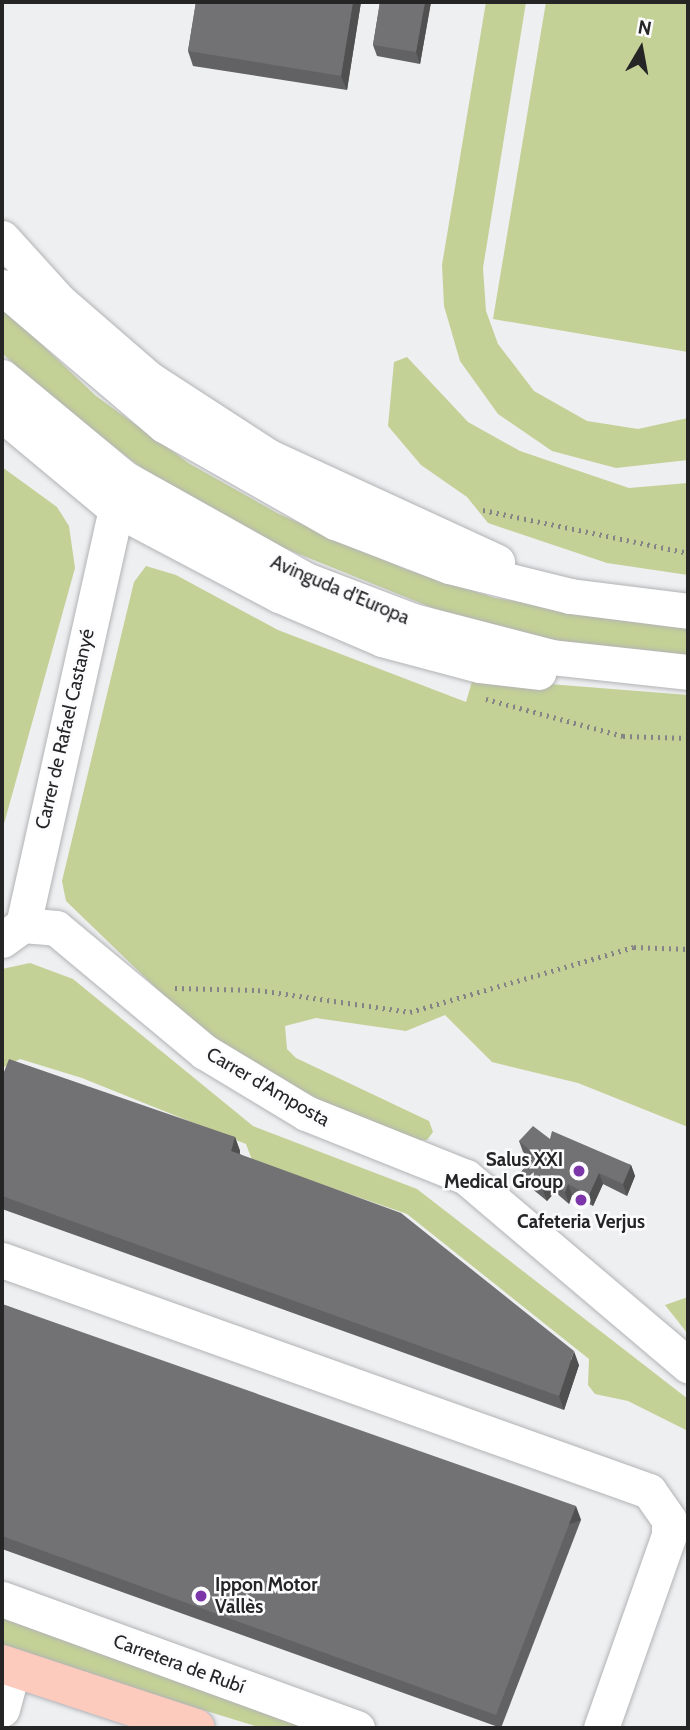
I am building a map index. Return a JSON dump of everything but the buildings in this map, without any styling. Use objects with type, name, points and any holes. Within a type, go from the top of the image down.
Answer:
[{"type":"main road","points":[[7,1666],[196,1728]]},
{"type":"street","points":[[2,238],[59,301],[149,379],[269,457],[570,596]]},
{"type":"street","points":[[2,287],[155,417],[243,474],[335,522],[450,566],[570,596],[688,611]]},
{"type":"street","name":"Avinguda d'Europa","points":[[2,377],[124,478],[306,579],[413,621],[551,657],[688,673]]},
{"type":"street","name":"Avinguda d'Europa","points":[[2,414],[116,509],[212,563],[382,639],[480,666],[570,676],[688,673]]},
{"type":"street","name":"Carrer de Rafael Castanyé","points":[[13,933],[116,509]]},
{"type":"street","name":"Carrer d'Amposta","points":[[13,933],[56,928],[132,987],[205,1052],[306,1113],[466,1177],[688,1365]]},
{"type":"street","points":[[2,1260],[649,1491],[669,1520],[669,1535],[601,1728]]},
{"type":"street","name":"Carretera de Rubí","points":[[2,1599],[357,1728]]},
{"type":"street","points":[[2,1709],[7,1666]]},
{"type":"path","points":[[483,510],[688,553]]},
{"type":"path","points":[[132,987],[258,990],[410,1012],[634,947],[688,949]]},
{"type":"green space","points":[[486,2],[526,2],[483,268],[486,311],[498,344],[534,391],[587,421],[638,429],[688,418],[688,460],[616,468],[552,451],[498,414],[460,361],[444,306],[442,265]]},
{"type":"green space","points":[[546,2],[688,2],[688,352],[493,319]]},
{"type":"green space","points":[[2,307],[96,396],[190,464],[279,514],[405,569],[495,598],[688,628],[688,659],[604,651],[455,617],[274,544],[169,489],[44,393],[2,353]]},
{"type":"green space","points":[[407,357],[468,422],[520,451],[629,488],[688,483],[688,575],[607,563],[488,523],[467,497],[421,465],[388,426],[394,362]]},
{"type":"green space","points":[[2,467],[57,507],[69,526],[75,568],[2,831]]},
{"type":"green space","points":[[146,566],[176,575],[278,630],[466,702],[473,678],[688,695],[688,1127],[578,1083],[492,1062],[445,1015],[406,1031],[316,1018],[285,1026],[287,1049],[296,1058],[429,1121],[433,1132],[427,1140],[416,1140],[314,1098],[215,1045],[66,901],[62,881],[134,582]]},
{"type":"green space","points":[[30,963],[73,979],[253,1126],[417,1189],[688,1399],[688,1431],[628,1401],[595,1394],[588,1385],[589,1359],[407,1214],[252,1160],[246,1144],[82,1078],[20,1059],[2,1068],[2,969]]},
{"type":"green space","points":[[688,1297],[688,1334],[665,1305]]},
{"type":"green space","points":[[2,1618],[320,1728],[262,1728],[2,1648]]},
{"type":"place","name":"Salus XXI Medical Group","points":[[579,1171]]},
{"type":"place","name":"Cafeteria Verjus","points":[[581,1200]]},
{"type":"place","name":"Ippon Motor Vallès","points":[[201,1596]]}]
